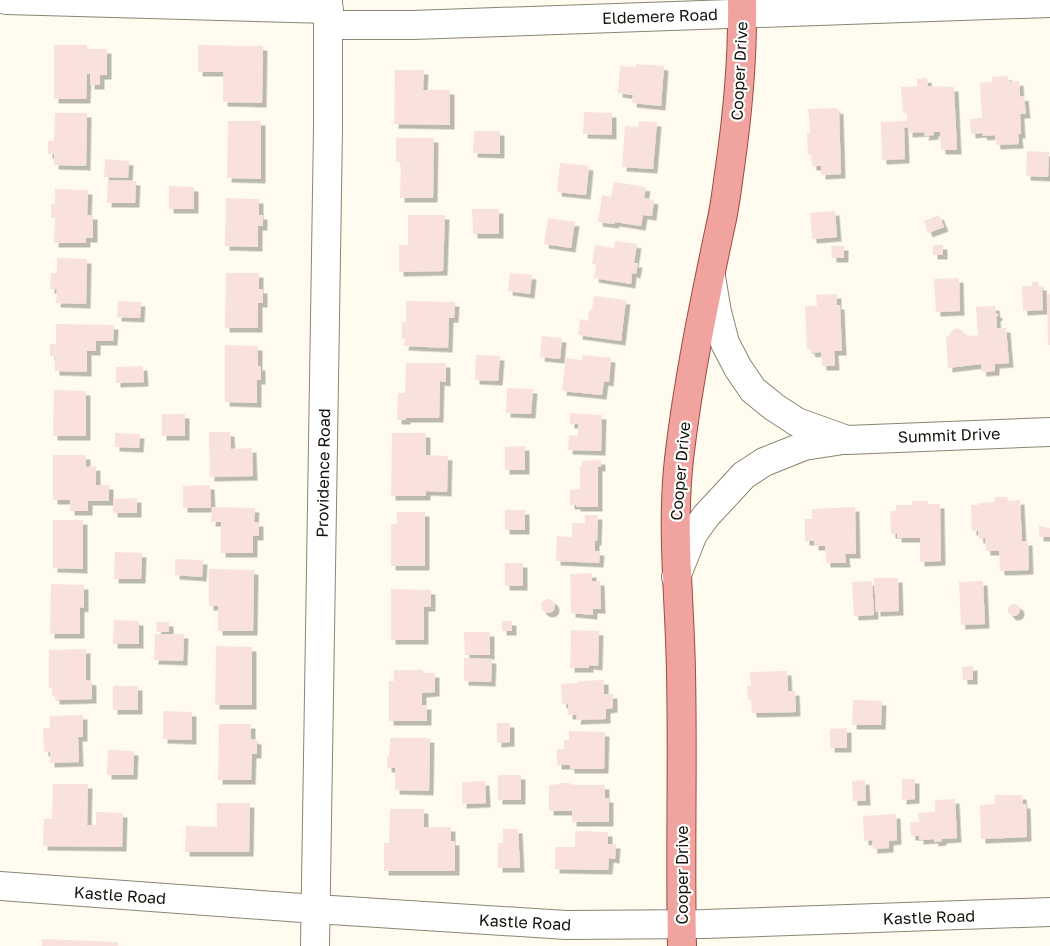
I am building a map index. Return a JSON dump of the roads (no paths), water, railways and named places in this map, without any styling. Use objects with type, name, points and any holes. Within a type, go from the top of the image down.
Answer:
[{"type":"main road","name":"Cooper Drive","points":[[682,935],[682,741],[680,626],[676,577],[675,518],[679,460],[695,352],[721,226],[737,119],[742,68],[742,7]]},
{"type":"street","name":"Eldemere Road","points":[[6,0],[329,12],[412,25],[742,7],[788,13],[1050,3]]},
{"type":"street","name":"Providence Road","points":[[316,946],[329,12]]},
{"type":"street","name":"Summit Drive","points":[[711,277],[725,343],[738,368],[753,390],[797,422],[847,440]]},
{"type":"street","name":"Summit Drive","points":[[676,577],[693,534],[706,516],[744,475],[764,462],[804,446],[847,440],[1050,432]]},
{"type":"street","name":"Kastle Road","points":[[0,886],[316,910],[566,925],[682,935],[1050,912]]}]
